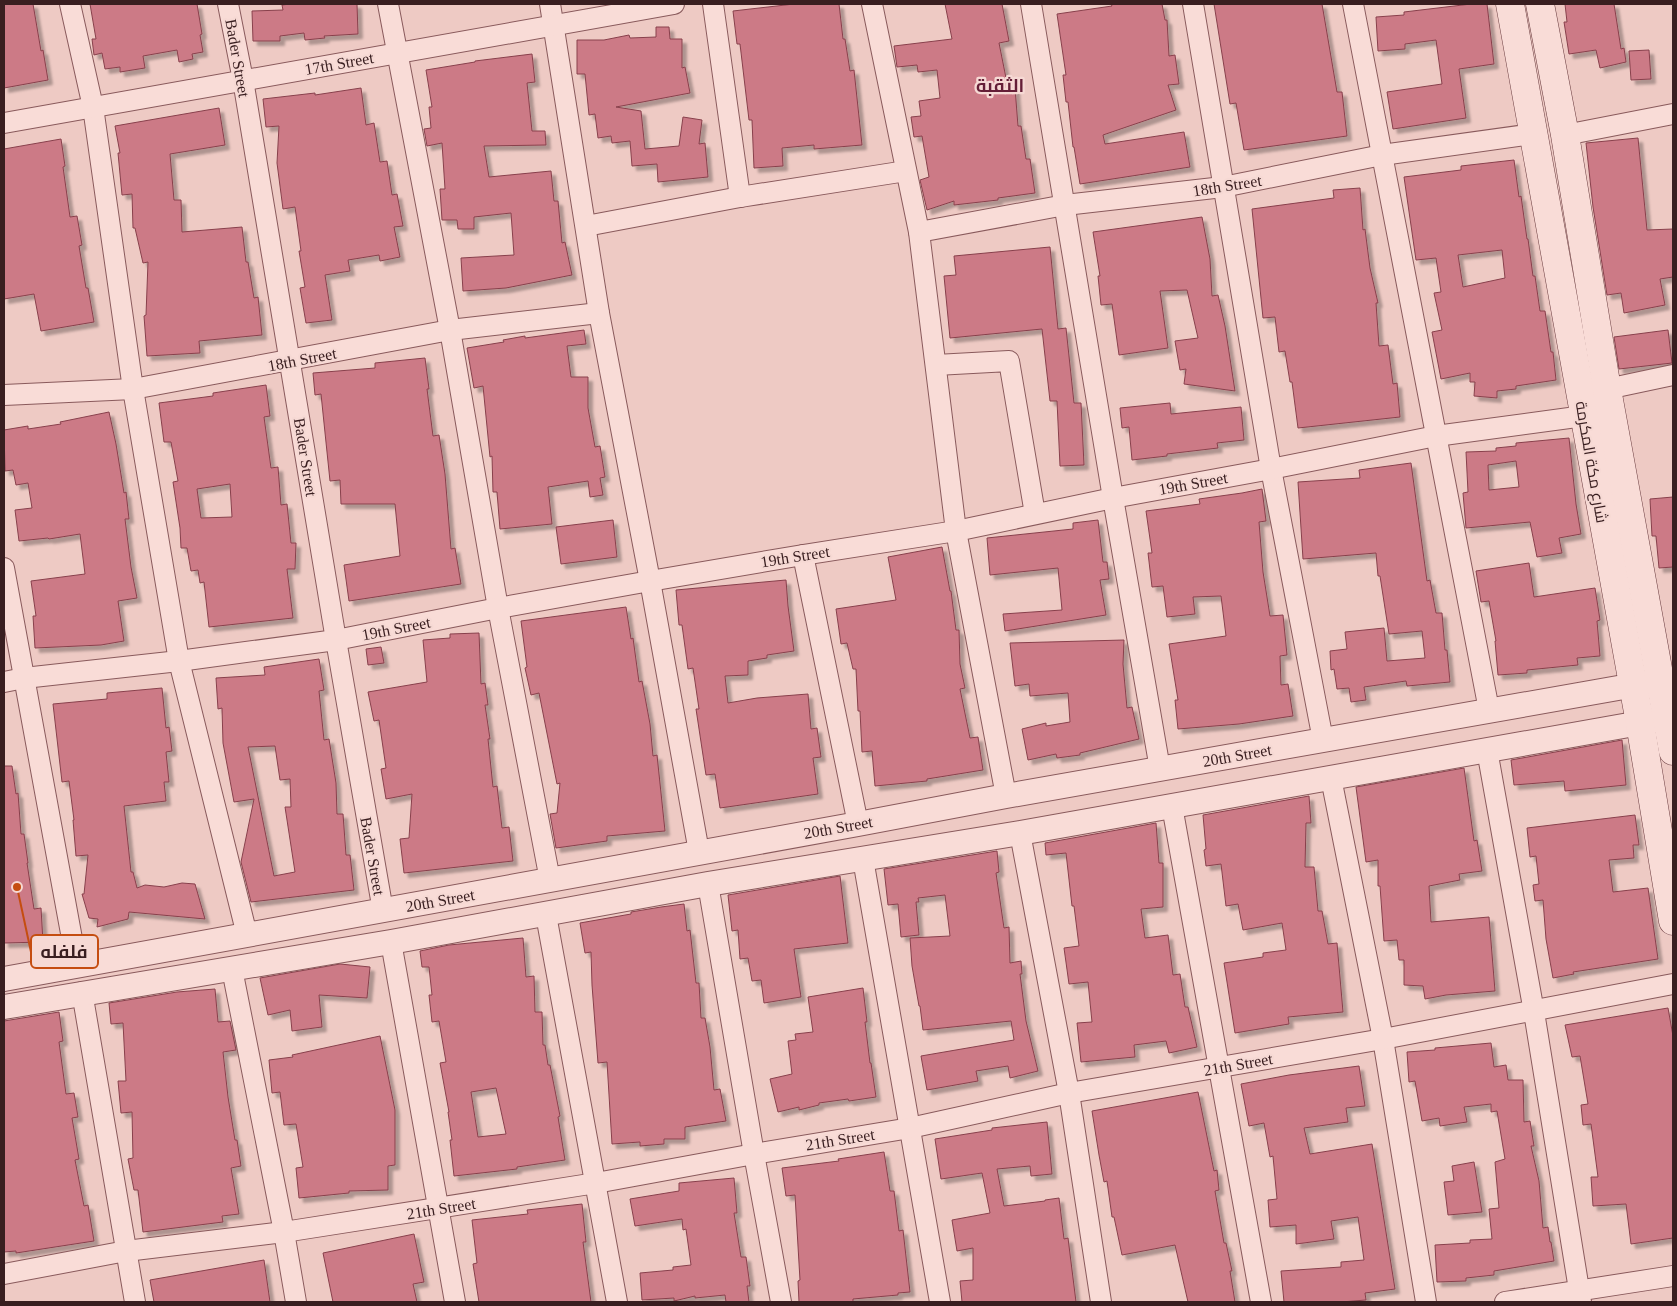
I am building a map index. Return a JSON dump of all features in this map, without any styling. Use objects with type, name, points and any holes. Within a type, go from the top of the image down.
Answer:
[{"type":"main road","name":"شارع مكة المكرمة","points":[[1510,4],[1640,723],[1673,921]]},
{"type":"main road","name":"شارع مكة المكرمة","points":[[1540,4],[1565,135],[1607,389],[1667,679],[1673,752]]},
{"type":"street","points":[[70,4],[93,107],[134,389],[179,661],[247,935]]},
{"type":"street","name":"Bader Street","points":[[228,4],[383,910]]},
{"type":"street","points":[[388,4],[450,330],[498,608],[550,880]]},
{"type":"street","points":[[550,4],[599,313],[699,852]]},
{"type":"street","name":"17th Street","points":[[4,122],[674,4]]},
{"type":"street","points":[[713,4],[740,197]]},
{"type":"street","points":[[872,4],[920,232],[956,531],[1006,796]]},
{"type":"street","points":[[1031,4],[1160,770]]},
{"type":"street","points":[[1193,4],[1271,469],[1323,740]]},
{"type":"street","points":[[1353,4],[1489,710]]},
{"type":"street","points":[[1565,135],[1673,114]]},
{"type":"street","name":"18th Street","points":[[920,232],[1065,205],[1223,187],[1382,155],[1533,134]]},
{"type":"street","points":[[586,226],[740,197],[906,171]]},
{"type":"street","name":"18th Street","points":[[4,395],[134,389],[450,330],[599,313]]},
{"type":"street","points":[[936,365],[1009,361],[1035,514]]},
{"type":"street","points":[[1607,389],[1673,376]]},
{"type":"street","name":"19th Street","points":[[4,682],[336,640],[498,608],[650,581],[956,531],[1113,498],[1436,436],[1584,416]]},
{"type":"street","points":[[803,555],[858,824]]},
{"type":"street","points":[[4,568],[77,966]]},
{"type":"street","name":"20th Street","points":[[4,979],[1006,796],[1667,679]]},
{"type":"street","name":"20th Street","points":[[4,1007],[82,992],[391,942],[708,884],[1020,833],[1670,718]]},
{"type":"street","points":[[1488,750],[1534,1012],[1580,1296]]},
{"type":"street","points":[[1331,778],[1383,1039],[1426,1302]]},
{"type":"street","points":[[1172,806],[1261,1302]]},
{"type":"street","points":[[1020,833],[1070,1092],[1101,1302]]},
{"type":"street","points":[[863,859],[940,1302]]},
{"type":"street","points":[[708,884],[781,1302]]},
{"type":"street","points":[[546,914],[617,1302]]},
{"type":"street","points":[[391,942],[455,1302]]},
{"type":"street","points":[[232,969],[296,1302]]},
{"type":"street","name":"21th Street","points":[[4,1274],[126,1252],[284,1232],[596,1183],[910,1128],[1070,1092],[1534,1012],[1673,984]]},
{"type":"street","points":[[82,992],[135,1302]]},
{"type":"street","points":[[1504,1302],[1580,1296],[1673,1276]]},
{"type":"building","points":[[4,4],[33,4],[48,80],[4,88]]},
{"type":"building","points":[[90,4],[197,4],[203,52],[192,54],[193,59],[179,62],[177,50],[143,56],[145,68],[120,72],[120,67],[105,69],[102,53],[94,55],[92,39],[96,39]]},
{"type":"building","points":[[357,4],[358,34],[324,36],[325,38],[305,40],[304,33],[280,36],[280,41],[253,41],[252,11],[283,10],[282,5]]},
{"type":"building","points":[[794,4],[839,4],[843,39],[845,39],[850,71],[854,70],[862,145],[814,149],[814,145],[782,148],[783,166],[754,168],[752,120],[749,120],[740,44],[737,44],[733,11]]},
{"type":"building","points":[[945,4],[1002,4],[1009,41],[999,43],[1008,88],[1015,88],[1018,126],[1021,126],[1026,159],[1030,159],[1035,193],[998,198],[998,200],[954,205],[954,201],[927,210],[920,180],[929,177],[922,136],[914,137],[911,117],[921,116],[919,101],[940,98],[937,70],[918,72],[917,65],[897,67],[894,46],[952,39]]},
{"type":"building","points":[[1111,4],[1162,4],[1165,20],[1167,20],[1169,56],[1175,55],[1179,84],[1168,85],[1176,110],[1103,135],[1105,144],[1184,132],[1190,167],[1080,184],[1073,147],[1068,102],[1066,102],[1063,75],[1066,75],[1057,14],[1112,6]]},
{"type":"building","points":[[1214,4],[1322,4],[1337,92],[1342,92],[1347,136],[1244,150],[1236,103],[1230,104]]},
{"type":"building","points":[[1471,4],[1487,4],[1494,64],[1459,69],[1466,118],[1393,129],[1387,92],[1442,84],[1436,40],[1405,44],[1405,49],[1378,51],[1376,17],[1404,15],[1404,12]]},
{"type":"building","points":[[1565,4],[1614,4],[1621,49],[1624,48],[1626,62],[1600,68],[1596,50],[1569,54],[1564,22],[1567,22]]},
{"type":"building","points":[[656,27],[669,27],[670,39],[682,39],[682,68],[685,67],[690,93],[616,107],[641,111],[645,149],[679,146],[683,117],[702,120],[699,144],[705,143],[708,177],[658,182],[657,164],[632,166],[630,141],[612,143],[611,136],[598,138],[595,114],[589,115],[585,74],[577,74],[577,40],[604,40],[629,35],[630,38],[656,37]]},
{"type":"building","points":[[1649,50],[1651,79],[1631,80],[1629,51]]},
{"type":"building","points":[[532,54],[535,82],[527,83],[532,131],[545,131],[546,145],[484,146],[489,177],[551,171],[554,201],[558,201],[562,243],[565,242],[572,275],[506,288],[463,291],[461,258],[514,255],[511,213],[474,217],[474,229],[458,229],[457,220],[442,220],[440,189],[445,189],[442,143],[427,146],[424,129],[431,128],[429,107],[432,107],[426,70],[475,61]]},
{"type":"building","points":[[361,88],[366,125],[374,123],[380,162],[387,161],[392,195],[397,194],[403,226],[394,227],[400,257],[380,261],[379,255],[348,260],[350,271],[325,275],[332,320],[306,323],[300,288],[305,287],[295,207],[283,209],[277,163],[279,126],[266,127],[263,99],[315,93],[315,95]]},
{"type":"building","points":[[219,108],[225,145],[170,154],[174,200],[181,200],[182,232],[242,227],[246,262],[248,262],[254,298],[258,297],[262,335],[199,341],[200,353],[147,356],[144,316],[146,315],[148,262],[143,263],[135,228],[133,228],[132,194],[122,195],[118,153],[120,153],[115,126]]},
{"type":"building","points":[[1638,138],[1647,230],[1673,229],[1673,277],[1660,279],[1665,305],[1624,313],[1621,293],[1607,295],[1593,207],[1586,143]]},
{"type":"building","points":[[61,139],[70,217],[77,216],[82,245],[79,246],[94,322],[41,331],[34,294],[4,299],[4,149]]},
{"type":"building","points":[[1514,160],[1540,311],[1545,311],[1551,352],[1553,352],[1556,380],[1516,386],[1516,389],[1497,391],[1497,398],[1474,396],[1475,382],[1470,382],[1470,373],[1441,379],[1432,332],[1442,330],[1434,293],[1441,292],[1436,258],[1416,260],[1404,177],[1461,170],[1461,166]],"holes":[[[1502,250],[1505,278],[1463,287],[1458,255]]]},
{"type":"building","points":[[1360,188],[1363,230],[1365,229],[1370,268],[1378,303],[1376,303],[1379,346],[1388,345],[1393,384],[1397,383],[1400,417],[1298,428],[1292,382],[1290,382],[1285,351],[1279,352],[1275,317],[1263,318],[1252,209],[1334,198],[1333,190]]},
{"type":"building","points":[[1202,217],[1210,259],[1212,296],[1218,295],[1235,391],[1184,384],[1186,369],[1180,370],[1175,341],[1198,338],[1187,290],[1160,291],[1168,348],[1119,355],[1112,304],[1101,305],[1098,276],[1100,276],[1093,232]]},
{"type":"building","points":[[1050,247],[1058,329],[1066,328],[1074,403],[1081,403],[1084,465],[1060,466],[1057,401],[1050,401],[1042,329],[950,338],[944,276],[956,275],[954,256]]},
{"type":"building","points":[[584,330],[586,344],[567,346],[571,377],[588,377],[588,408],[595,447],[600,446],[605,477],[600,478],[603,495],[590,497],[588,481],[548,487],[552,524],[500,529],[497,492],[493,492],[492,456],[490,457],[483,386],[474,388],[467,348],[504,342],[503,340],[525,336],[525,338]]},
{"type":"building","points":[[1668,330],[1672,363],[1619,369],[1614,337]]},
{"type":"building","points":[[425,358],[433,436],[439,435],[445,474],[451,549],[455,548],[461,584],[349,601],[344,565],[400,556],[395,504],[341,504],[340,480],[330,481],[321,394],[315,395],[313,373],[375,368],[375,363]]},
{"type":"building","points":[[266,385],[270,416],[264,417],[271,468],[278,467],[281,505],[287,504],[291,543],[296,543],[295,569],[287,569],[293,618],[209,627],[204,582],[200,583],[198,570],[191,571],[187,548],[181,548],[173,482],[178,481],[171,442],[164,442],[159,403],[213,396],[213,393]],"holes":[[[230,484],[232,517],[201,518],[197,489]]]},
{"type":"building","points":[[1170,403],[1171,414],[1241,407],[1244,440],[1217,443],[1218,448],[1132,460],[1129,427],[1122,428],[1120,408]]},
{"type":"building","points":[[109,412],[124,493],[126,492],[129,519],[125,519],[137,598],[118,601],[124,641],[101,645],[35,648],[33,616],[36,616],[31,581],[85,574],[80,534],[19,541],[15,510],[32,508],[28,483],[16,485],[13,470],[5,471],[4,430],[28,426],[28,429],[61,424],[60,422]]},
{"type":"building","points":[[1569,438],[1581,534],[1559,538],[1562,553],[1537,557],[1530,522],[1466,528],[1463,493],[1468,492],[1466,452],[1496,451],[1496,448],[1516,446],[1516,443]],"holes":[[[1516,461],[1519,487],[1489,490],[1488,465]]]},
{"type":"building","points":[[1411,463],[1427,581],[1430,580],[1436,613],[1442,613],[1450,682],[1407,686],[1406,681],[1364,687],[1366,700],[1351,702],[1349,688],[1337,689],[1334,669],[1331,670],[1330,651],[1347,649],[1345,632],[1384,628],[1387,661],[1425,658],[1422,631],[1389,634],[1380,576],[1378,576],[1376,553],[1303,559],[1298,482],[1360,478],[1359,470]]},
{"type":"building","points":[[1262,489],[1266,521],[1259,522],[1263,572],[1270,616],[1283,615],[1287,655],[1280,656],[1281,685],[1288,684],[1293,716],[1239,724],[1178,729],[1175,700],[1178,700],[1169,644],[1226,636],[1221,596],[1193,597],[1195,614],[1167,617],[1163,586],[1152,587],[1148,553],[1152,553],[1146,511],[1200,504],[1199,499]]},
{"type":"building","points":[[1673,497],[1673,567],[1659,568],[1656,536],[1652,536],[1650,499]]},
{"type":"building","points":[[613,520],[617,557],[561,564],[556,527]]},
{"type":"building","points":[[1098,520],[1103,562],[1107,562],[1109,579],[1100,580],[1106,615],[1005,631],[1003,614],[1062,610],[1058,568],[990,575],[987,538],[1073,529],[1073,523]]},
{"type":"building","points":[[942,547],[951,591],[956,630],[959,630],[960,664],[965,688],[960,689],[970,738],[978,737],[983,770],[927,779],[927,781],[875,786],[872,751],[862,752],[856,669],[853,669],[847,643],[841,644],[836,609],[896,600],[888,557]]},
{"type":"building","points":[[1529,563],[1534,597],[1595,588],[1600,620],[1597,621],[1600,656],[1577,658],[1578,665],[1527,670],[1527,673],[1498,675],[1496,641],[1489,601],[1481,602],[1476,571]]},
{"type":"building","points":[[786,580],[794,651],[767,655],[767,658],[748,661],[748,675],[725,676],[728,703],[757,698],[808,694],[811,729],[817,728],[821,757],[813,758],[818,794],[720,808],[715,774],[706,775],[696,709],[699,709],[693,668],[688,669],[682,625],[679,625],[676,590]]},
{"type":"building","points":[[626,607],[631,639],[633,638],[639,682],[642,681],[650,724],[653,756],[657,755],[665,831],[607,836],[607,841],[556,848],[550,814],[557,813],[560,783],[557,784],[539,693],[531,695],[525,668],[527,667],[521,621]]},
{"type":"building","points":[[479,633],[481,684],[485,683],[488,705],[485,705],[490,739],[488,739],[493,787],[497,786],[502,828],[509,827],[513,861],[404,873],[400,839],[409,838],[412,794],[386,799],[381,769],[386,768],[379,720],[374,721],[368,692],[427,682],[423,640],[450,638],[450,634]]},
{"type":"building","points":[[1124,640],[1123,664],[1127,708],[1132,707],[1139,739],[1080,753],[1080,755],[1057,758],[1056,754],[1028,760],[1022,729],[1046,723],[1046,726],[1070,722],[1068,693],[1030,696],[1029,684],[1015,686],[1010,643]]},
{"type":"building","points":[[381,647],[384,663],[368,665],[366,649]]},
{"type":"building","points":[[319,659],[324,690],[319,691],[324,740],[329,739],[336,783],[337,814],[343,814],[346,855],[350,855],[354,890],[251,902],[241,862],[254,799],[234,802],[223,743],[222,708],[218,709],[216,678],[265,675],[264,667]],"holes":[[[275,746],[280,780],[290,779],[291,807],[285,807],[295,872],[274,876],[248,747]]]},
{"type":"building","points":[[162,688],[166,728],[169,727],[172,751],[166,752],[169,782],[164,782],[166,801],[124,806],[131,872],[133,872],[137,888],[145,885],[164,887],[182,883],[195,884],[205,919],[129,912],[128,919],[97,927],[98,919],[89,918],[82,894],[84,894],[88,855],[76,856],[69,781],[62,782],[53,704],[107,699],[107,693]]},
{"type":"building","points":[[1622,740],[1626,785],[1565,791],[1564,781],[1514,785],[1511,760]]},
{"type":"building","points":[[4,766],[12,766],[16,794],[18,793],[21,834],[24,834],[34,909],[41,908],[43,942],[4,943]]},
{"type":"building","points":[[1464,768],[1474,841],[1477,840],[1482,871],[1459,874],[1460,880],[1429,886],[1431,922],[1489,917],[1495,991],[1446,995],[1425,999],[1423,986],[1404,985],[1404,960],[1399,960],[1397,940],[1384,941],[1380,886],[1378,886],[1378,860],[1366,862],[1356,787]]},
{"type":"building","points":[[1309,796],[1311,823],[1306,823],[1305,867],[1314,867],[1318,911],[1322,911],[1328,944],[1337,943],[1343,1012],[1288,1017],[1289,1024],[1235,1033],[1224,963],[1263,957],[1263,953],[1286,950],[1282,923],[1243,930],[1238,904],[1226,906],[1221,864],[1206,866],[1203,815]]},
{"type":"building","points":[[1635,815],[1639,845],[1633,845],[1634,858],[1609,860],[1613,892],[1648,888],[1658,959],[1573,972],[1574,974],[1553,978],[1546,939],[1543,900],[1535,901],[1533,885],[1539,884],[1536,856],[1530,857],[1527,828]]},
{"type":"building","points":[[1156,823],[1159,863],[1163,863],[1163,907],[1141,909],[1145,938],[1168,935],[1173,975],[1180,974],[1185,1007],[1188,1007],[1197,1047],[1169,1053],[1166,1041],[1134,1045],[1135,1057],[1081,1062],[1077,1023],[1092,1022],[1088,982],[1069,984],[1064,948],[1079,946],[1066,853],[1046,855],[1045,843]]},
{"type":"building","points":[[997,851],[999,872],[996,873],[1004,928],[1009,927],[1010,963],[1021,961],[1022,974],[1020,974],[1026,1021],[1038,1071],[1010,1078],[1008,1066],[976,1071],[978,1081],[927,1090],[921,1056],[1014,1040],[1011,1021],[923,1030],[912,966],[910,938],[950,936],[945,895],[918,898],[919,902],[916,902],[919,935],[901,937],[898,904],[888,905],[884,869]]},
{"type":"building","points":[[840,876],[848,943],[794,949],[801,997],[764,1003],[761,980],[752,981],[748,958],[740,959],[738,930],[732,931],[728,895]]},
{"type":"building","points":[[684,904],[687,931],[690,930],[696,983],[699,983],[701,1018],[705,1018],[710,1047],[714,1090],[720,1089],[726,1121],[685,1127],[685,1139],[664,1139],[664,1144],[640,1146],[640,1142],[612,1144],[607,1062],[598,1063],[591,952],[585,953],[580,923],[631,914],[631,912]]},
{"type":"building","points":[[523,938],[526,977],[534,976],[535,1012],[542,1012],[543,1045],[545,1045],[548,1065],[550,1065],[560,1116],[558,1117],[565,1160],[517,1167],[517,1169],[454,1176],[449,1112],[440,1063],[446,1062],[439,1021],[432,1022],[429,995],[432,995],[429,967],[422,967],[420,951],[449,945]],"holes":[[[496,1088],[506,1134],[478,1137],[471,1092]]]},
{"type":"building","points":[[340,964],[370,967],[367,998],[319,995],[322,1027],[292,1031],[290,1010],[268,1015],[260,978]]},
{"type":"building","points":[[863,988],[867,1022],[865,1022],[876,1097],[819,1103],[819,1105],[799,1110],[799,1107],[778,1112],[770,1079],[792,1074],[788,1041],[796,1040],[795,1034],[813,1032],[808,997]]},
{"type":"building","points":[[215,989],[218,1022],[230,1021],[236,1050],[223,1052],[228,1097],[241,1166],[231,1168],[239,1214],[222,1216],[223,1222],[143,1232],[138,1190],[134,1190],[128,1159],[133,1158],[132,1112],[121,1113],[118,1081],[126,1081],[123,1023],[111,1024],[109,1003],[177,992]]},
{"type":"building","points":[[1668,1008],[1673,1036],[1673,1238],[1631,1244],[1626,1204],[1593,1206],[1591,1177],[1598,1177],[1591,1124],[1583,1125],[1581,1105],[1588,1104],[1580,1056],[1572,1057],[1565,1025]]},
{"type":"building","points":[[59,1012],[63,1041],[59,1042],[66,1094],[74,1093],[78,1117],[72,1118],[79,1159],[75,1160],[84,1206],[88,1205],[94,1241],[16,1253],[16,1251],[4,1252],[4,1021]]},
{"type":"building","points":[[380,1036],[395,1110],[395,1165],[388,1166],[388,1190],[349,1191],[349,1193],[299,1198],[296,1168],[303,1167],[296,1124],[284,1125],[280,1092],[272,1093],[269,1060],[293,1057],[292,1055]]},
{"type":"building","points":[[1491,1043],[1494,1067],[1506,1065],[1508,1080],[1523,1080],[1524,1122],[1530,1121],[1534,1146],[1531,1146],[1539,1181],[1543,1228],[1548,1227],[1554,1261],[1494,1271],[1494,1275],[1466,1278],[1466,1281],[1437,1282],[1435,1245],[1470,1243],[1470,1240],[1492,1239],[1489,1209],[1499,1208],[1495,1162],[1505,1159],[1497,1111],[1491,1112],[1491,1104],[1464,1107],[1467,1122],[1440,1126],[1439,1118],[1422,1121],[1415,1081],[1409,1082],[1407,1052]]},
{"type":"building","points":[[1359,1066],[1365,1106],[1346,1108],[1348,1122],[1304,1128],[1310,1154],[1372,1144],[1395,1289],[1365,1293],[1366,1300],[1284,1302],[1281,1271],[1341,1267],[1341,1262],[1364,1260],[1358,1217],[1331,1221],[1334,1239],[1296,1244],[1296,1225],[1270,1227],[1268,1200],[1277,1199],[1273,1156],[1270,1157],[1264,1123],[1249,1126],[1241,1084],[1289,1075]]},
{"type":"building","points":[[1198,1092],[1214,1171],[1217,1170],[1219,1190],[1215,1191],[1224,1243],[1226,1243],[1232,1271],[1230,1271],[1235,1302],[1188,1302],[1175,1245],[1122,1255],[1114,1217],[1112,1217],[1107,1181],[1104,1182],[1099,1155],[1092,1111]]},
{"type":"building","points":[[1047,1122],[1052,1174],[1031,1176],[1030,1166],[997,1169],[1004,1206],[1059,1198],[1064,1239],[1068,1238],[1076,1302],[962,1302],[960,1281],[973,1280],[973,1248],[957,1251],[952,1220],[990,1213],[982,1173],[941,1179],[935,1139],[992,1130],[992,1128]]},
{"type":"building","points":[[884,1152],[890,1191],[894,1191],[899,1231],[903,1230],[910,1292],[898,1293],[898,1295],[853,1299],[853,1302],[799,1302],[798,1281],[800,1280],[795,1195],[786,1196],[782,1168],[839,1161],[838,1159]]},
{"type":"building","points":[[1474,1162],[1482,1212],[1448,1215],[1444,1182],[1454,1181],[1452,1166]]},
{"type":"building","points":[[734,1178],[737,1213],[734,1213],[741,1257],[746,1257],[750,1286],[747,1286],[749,1302],[726,1302],[725,1295],[695,1298],[695,1296],[674,1301],[674,1298],[642,1300],[640,1273],[673,1270],[673,1267],[691,1265],[686,1229],[683,1230],[682,1219],[635,1226],[630,1199],[679,1191],[679,1183]]},
{"type":"building","points":[[582,1204],[586,1242],[583,1242],[591,1302],[479,1302],[473,1264],[477,1263],[472,1220],[528,1214],[527,1210]]},
{"type":"building","points":[[414,1234],[424,1282],[413,1284],[417,1302],[333,1302],[323,1253]]},
{"type":"building","points":[[264,1260],[270,1302],[154,1302],[150,1280]]},
{"type":"place","name":"فلفله","points":[[17,887]]},
{"type":"district","name":"الثقبة","points":[[1000,86]]}]
